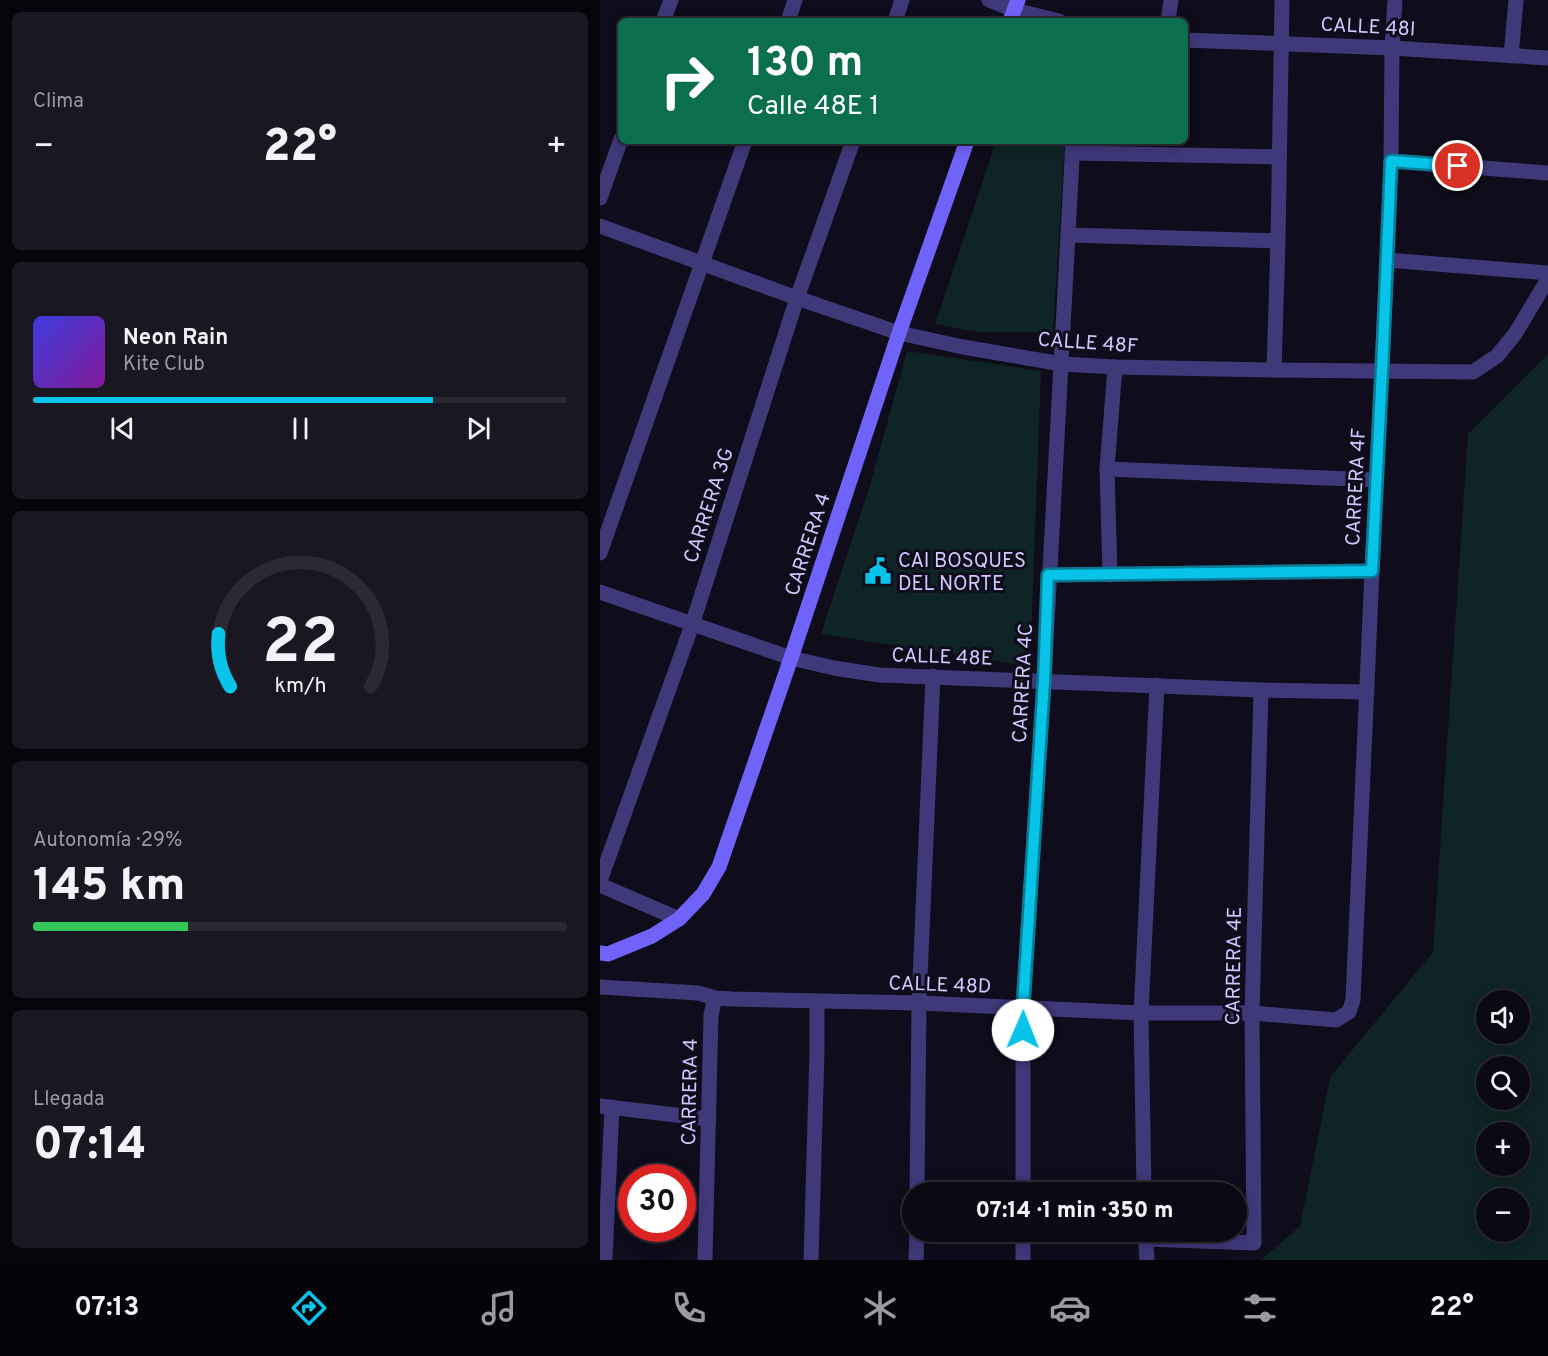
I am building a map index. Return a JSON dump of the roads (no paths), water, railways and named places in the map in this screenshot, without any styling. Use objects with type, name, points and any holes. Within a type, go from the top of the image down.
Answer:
[{"type":"main road","name":"CARRERA 4","points":[[600,953],[608,954],[652,936],[679,919],[703,894],[719,867],[899,333],[967,144]]},
{"type":"street","points":[[664,18],[671,0]]},
{"type":"street","points":[[789,18],[795,0]]},
{"type":"street","points":[[896,18],[902,0]]},
{"type":"street","points":[[989,0],[1014,10],[1047,18]]},
{"type":"street","points":[[1168,18],[1171,0]]},
{"type":"street","points":[[1274,370],[1282,0]]},
{"type":"street","name":"CARRERA 4F","points":[[1349,1012],[1353,1000],[1382,372],[1395,0]]},
{"type":"street","points":[[1511,56],[1516,0]]},
{"type":"street","name":"CALLE 48I","points":[[1188,40],[1392,48],[1548,58]]},
{"type":"street","points":[[600,198],[619,144]]},
{"type":"street","points":[[600,553],[744,144]]},
{"type":"street","name":"CARRERA 3G","points":[[600,883],[692,625],[797,298],[852,144]]},
{"type":"street","points":[[1072,147],[1279,157]]},
{"type":"street","name":"CARRERA 4C","points":[[1023,1182],[1023,1007],[1044,681],[1072,147]]},
{"type":"street","points":[[1391,161],[1548,173]]},
{"type":"street","name":"CALLE 48F","points":[[600,226],[899,333],[1062,364],[1115,367],[1473,372],[1497,356],[1515,334],[1548,279]]},
{"type":"street","points":[[1068,236],[1278,241]]},
{"type":"street","points":[[1387,260],[1548,273]]},
{"type":"street","points":[[1110,575],[1107,469],[1115,367]]},
{"type":"street","points":[[1107,469],[1376,480]]},
{"type":"street","points":[[1048,575],[1372,571]]},
{"type":"street","name":"CALLE 48E","points":[[600,592],[791,658],[879,675],[1367,692]]},
{"type":"street","points":[[917,1182],[920,1004],[933,676]]},
{"type":"street","points":[[1144,1182],[1141,1013],[1157,685]]},
{"type":"street","name":"CARRERA 4E","points":[[1240,1242],[1254,1243],[1252,1013],[1261,690]]},
{"type":"street","points":[[600,883],[679,919]]},
{"type":"street","name":"CALLE 48D","points":[[600,987],[698,993],[715,998],[1023,1007],[1141,1013],[1252,1013],[1336,1020],[1349,1012]]},
{"type":"street","name":"CARRERA 4","points":[[705,1260],[711,1015],[715,998]]},
{"type":"street","points":[[811,1260],[817,1002]]},
{"type":"street","points":[[605,1260],[606,1107],[709,1119]]},
{"type":"street","points":[[916,1260],[917,1242]]},
{"type":"street","points":[[1023,1242],[1023,1260]]},
{"type":"street","points":[[1146,1242],[1147,1260]]},
{"type":"place","name":"CAI BOSQUES DEL NORTE","points":[[878,571]]}]
